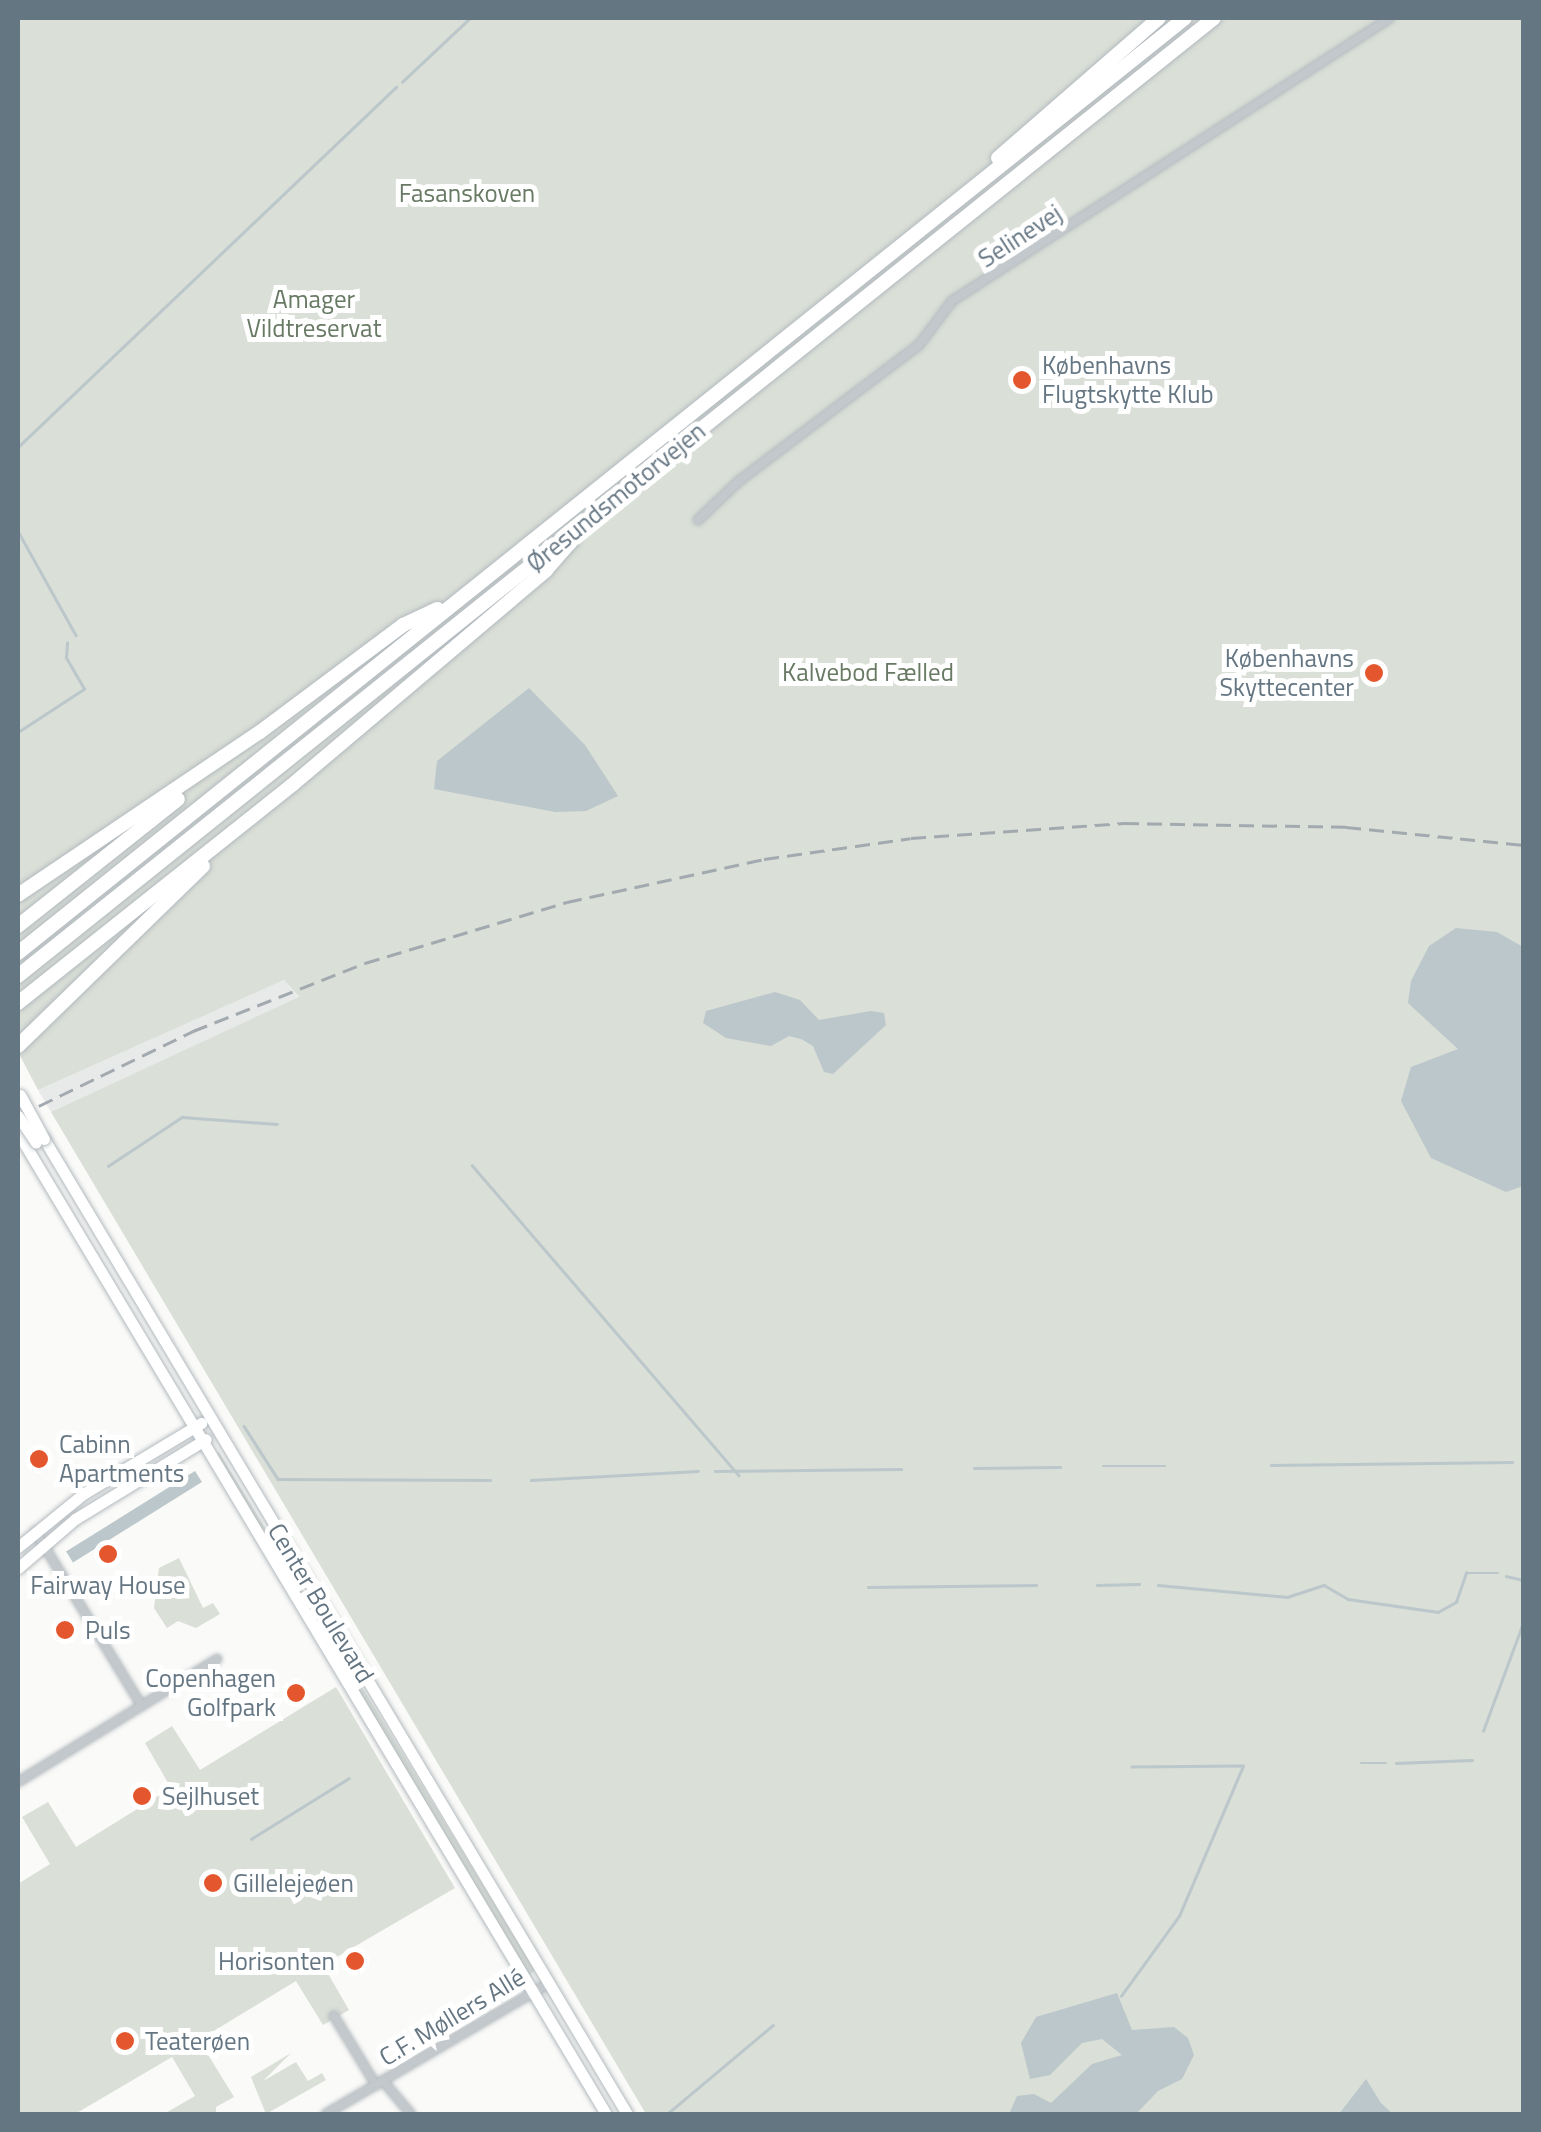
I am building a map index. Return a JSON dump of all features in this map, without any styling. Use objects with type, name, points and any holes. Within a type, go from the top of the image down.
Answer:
[{"type":"highway","points":[[966,194],[1025,129],[1159,18]]},
{"type":"highway","name":"Øresundsmotorvejen","points":[[18,953],[1185,18]]},
{"type":"highway","name":"Øresundsmotorvejen","points":[[18,976],[1214,18]]},
{"type":"highway","points":[[18,1003],[292,785],[546,570],[599,510]]},
{"type":"highway","points":[[18,926],[260,732],[403,625],[457,601]]},
{"type":"highway","points":[[18,895],[260,732]]},
{"type":"highway","points":[[18,1046],[51,1010],[292,785]]},
{"type":"highway","points":[[18,886],[65,864]]},
{"type":"highway","points":[[18,1035],[51,1010]]},
{"type":"street","name":"Selinevej","points":[[698,520],[739,481],[919,345],[952,301],[1390,18]]},
{"type":"street","name":"Center Boulevard","points":[[18,1091],[36,1143],[203,1440],[606,2114]]},
{"type":"street","points":[[18,1116],[36,1143]]},
{"type":"street","name":"Center Boulevard","points":[[18,1134],[36,1143],[72,1186],[626,2114]]},
{"type":"street","points":[[18,1547],[83,1494],[209,1417]]},
{"type":"street","points":[[18,1568],[43,1544],[218,1431]]},
{"type":"street","points":[[35,1531],[142,1706]]},
{"type":"street","points":[[18,1782],[217,1659]]},
{"type":"street","name":"C.F. Møllers Allé","points":[[326,2114],[548,1984]]},
{"type":"street","name":"C.F. Møllers Allé","points":[[334,2016],[379,2083]]},
{"type":"street","points":[[379,2083],[411,2114]]},
{"type":"shaded area","points":[[529,688],[585,745],[618,796],[586,811],[555,812],[434,789],[437,761]]},
{"type":"shaded area","points":[[1456,928],[1497,932],[1523,947],[1523,1186],[1506,1192],[1431,1158],[1401,1101],[1411,1067],[1458,1049],[1408,1003],[1411,981],[1429,946]]},
{"type":"shaded area","points":[[284,980],[299,998],[51,1112],[38,1090]]},
{"type":"shaded area","points":[[775,992],[800,1000],[819,1020],[871,1011],[884,1013],[886,1025],[833,1074],[824,1072],[813,1046],[801,1039],[789,1036],[771,1046],[726,1038],[703,1023],[706,1011]]},
{"type":"shaded area","points":[[195,1471],[202,1482],[73,1563],[66,1552]]},
{"type":"shaded area","points":[[1117,1993],[1132,2030],[1174,2027],[1188,2038],[1194,2055],[1182,2079],[1158,2091],[1136,2114],[1009,2114],[1017,2096],[1034,2094],[1051,2103],[1092,2064],[1122,2055],[1102,2039],[1082,2043],[1050,2075],[1030,2079],[1021,2043],[1036,2017]]},
{"type":"shaded area","points":[[1366,2079],[1393,2114],[1339,2114]]},
{"type":"green space","name":"Kalvebod Fælled","points":[[18,18],[1523,18],[1523,2114],[646,2114],[51,1112],[299,997],[284,980],[38,1090],[18,1052]]},
{"type":"green space","points":[[219,1452],[535,1971],[529,1975],[216,1453]]},
{"type":"green space","points":[[179,1558],[203,1608],[213,1603],[220,1614],[196,1628],[178,1621],[167,1628],[154,1608],[159,1568]]},
{"type":"green space","points":[[336,1687],[455,1888],[323,1965],[349,2010],[323,2025],[296,1981],[199,2040],[234,2097],[216,2107],[216,2114],[164,2114],[195,2096],[172,2057],[75,2114],[18,2114],[18,1884],[50,1864],[22,1817],[48,1802],[76,1847],[171,1788],[145,1743],[172,1726],[200,1770]]},
{"type":"green space","points":[[291,2053],[263,2081],[296,2062],[308,2081],[322,2073],[326,2080],[266,2114],[251,2077]]},
{"type":"waterway","points":[[402,82],[470,18]]},
{"type":"waterway","points":[[18,447],[396,87]]},
{"type":"waterway","points":[[18,531],[76,635]]},
{"type":"waterway","points":[[18,732],[84,689],[66,658],[67,643]]},
{"type":"waterway","points":[[108,1166],[182,1117],[277,1124]]},
{"type":"waterway","points":[[472,1165],[739,1475]]},
{"type":"waterway","points":[[244,1426],[278,1479],[490,1480]]},
{"type":"waterway","points":[[1271,1465],[1512,1462]]},
{"type":"waterway","points":[[1103,1466],[1165,1466]]},
{"type":"waterway","points":[[974,1468],[1060,1467]]},
{"type":"waterway","points":[[715,1471],[901,1469]]},
{"type":"waterway","points":[[531,1480],[698,1471]]},
{"type":"waterway","points":[[1158,1585],[1287,1597],[1324,1585],[1348,1599],[1438,1612],[1456,1602],[1466,1573],[1498,1573]]},
{"type":"waterway","points":[[1506,1576],[1524,1580]]},
{"type":"waterway","points":[[1097,1585],[1139,1584]]},
{"type":"waterway","points":[[868,1587],[1036,1585]]},
{"type":"waterway","points":[[1483,1731],[1524,1620]]},
{"type":"waterway","points":[[1396,1763],[1472,1760]]},
{"type":"waterway","points":[[1361,1763],[1386,1763]]},
{"type":"waterway","points":[[1121,1996],[1179,1916],[1243,1766],[1132,1767]]},
{"type":"waterway","points":[[251,1839],[349,1778]]},
{"type":"waterway","points":[[667,2114],[773,2025]]},
{"type":"railway","points":[[18,1116],[193,1031],[365,963],[567,902],[764,859],[911,838],[1124,823],[1346,827],[1524,845]]},
{"type":"place","name":"Københavns Flugtskytte Klub","points":[[1022,380]]},
{"type":"place","name":"Københavns Skyttecenter","points":[[1374,673]]},
{"type":"place","name":"Cabinn Apartments","points":[[39,1459]]},
{"type":"place","name":"Fairway House","points":[[108,1554]]},
{"type":"place","name":"Puls","points":[[65,1630]]},
{"type":"place","name":"Copenhagen Golfpark","points":[[296,1693]]},
{"type":"place","name":"Sejlhuset","points":[[142,1796]]},
{"type":"place","name":"Gillelejeøen","points":[[213,1883]]},
{"type":"place","name":"Horisonten","points":[[355,1961]]},
{"type":"place","name":"Teaterøen","points":[[125,2041]]},
{"type":"park label","name":"Fasanskoven","points":[[467,193]]},
{"type":"park label","name":"Amager Vildtreservat","points":[[314,314]]}]
